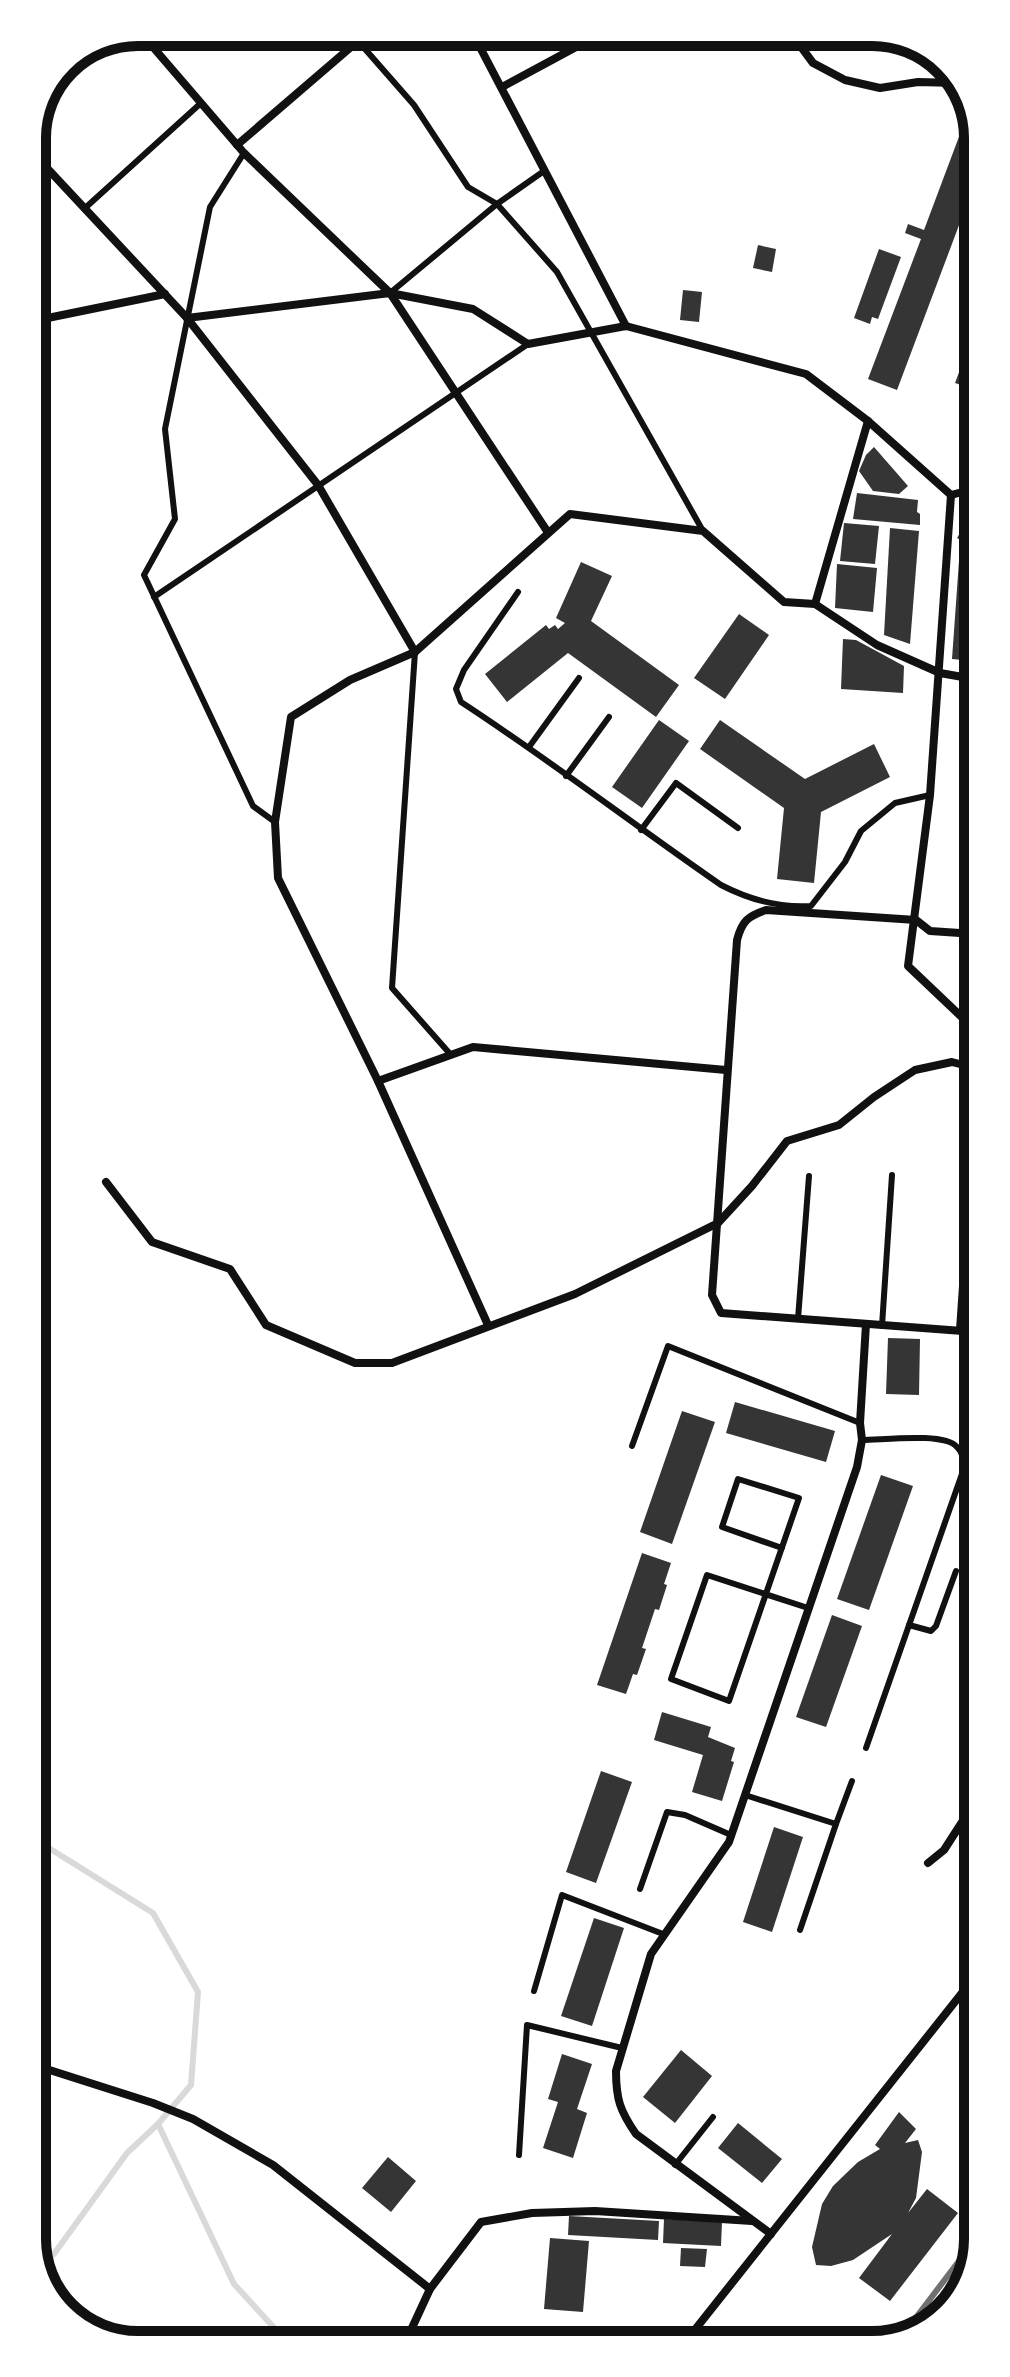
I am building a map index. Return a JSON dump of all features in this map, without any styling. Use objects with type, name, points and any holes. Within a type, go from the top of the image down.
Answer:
[{"type":"street","points":[[152,46],[244,153],[390,293],[547,531]]},
{"type":"street","points":[[237,145],[352,46]]},
{"type":"street","points":[[480,46],[626,326]]},
{"type":"street","points":[[502,87],[578,46]]},
{"type":"street","points":[[800,46],[813,63],[845,80],[880,88],[918,82],[945,83]]},
{"type":"street","points":[[46,167],[187,318],[318,485],[415,652]]},
{"type":"street","points":[[187,318],[390,293],[473,309],[528,344],[626,326],[806,374],[868,421],[951,495]]},
{"type":"street","points":[[46,318],[165,294]]},
{"type":"street","points":[[815,604],[868,421]]},
{"type":"street","points":[[951,495],[964,492]]},
{"type":"street","points":[[951,495],[930,795],[908,966],[964,1019]]},
{"type":"street","points":[[488,1325],[378,1081],[278,878],[275,822],[291,717],[350,680],[415,652],[547,531],[570,514],[703,531],[784,602],[815,604],[877,645],[940,673],[964,677]]},
{"type":"street","points":[[964,933],[930,931],[916,920],[766,910],[748,916],[740,926],[726,1070],[712,1295],[721,1313],[964,1331]]},
{"type":"street","points":[[378,1081],[473,1047],[726,1070]]},
{"type":"street","points":[[106,1182],[152,1242],[230,1269],[266,1325],[355,1363],[392,1363],[575,1294],[718,1223],[787,1141],[839,1125],[915,1070],[952,1062],[964,1065]]},
{"type":"street","points":[[771,2234],[636,2134],[621,2113],[616,2071],[651,1954],[729,1842],[857,1467],[862,1440],[860,1423],[866,1324]]},
{"type":"street","points":[[928,1863],[944,1850],[964,1819]]},
{"type":"street","points":[[694,2331],[964,1990]]},
{"type":"street","points":[[46,2069],[193,2119],[273,2165],[430,2289]]},
{"type":"street","points":[[411,2331],[430,2289],[481,2222],[532,2213],[595,2211],[753,2221]]},
{"type":"lane","points":[[362,46],[414,105],[468,187],[497,204],[557,272],[703,531]]},
{"type":"lane","points":[[84,209],[201,103]]},
{"type":"lane","points":[[244,153],[210,207],[165,429],[175,519],[144,575],[253,806],[275,822]]},
{"type":"lane","points":[[390,293],[497,204],[544,171]]},
{"type":"lane","points":[[154,597],[528,344]]},
{"type":"lane","points":[[518,592],[464,670],[456,689],[461,702],[529,747],[641,830],[745,898],[791,907],[811,906],[845,862],[861,831],[895,803],[930,795]]},
{"type":"lane","points":[[415,652],[392,988],[451,1055]]},
{"type":"lane","points":[[529,747],[579,678]]},
{"type":"lane","points":[[566,776],[609,717]]},
{"type":"lane","points":[[641,830],[676,783],[738,828]]},
{"type":"lane","points":[[882,1326],[892,1175]]},
{"type":"lane","points":[[798,1319],[809,1176]]},
{"type":"lane","points":[[959,1330],[964,1256]]},
{"type":"lane","points":[[632,1446],[668,1346],[860,1423]]},
{"type":"lane","points":[[862,1440],[942,1439],[956,1444],[964,1457],[963,1471],[866,1748]]},
{"type":"lane","points":[[782,1548],[722,1527],[738,1479],[799,1498],[782,1548],[766,1594],[729,1701],[671,1679],[707,1575],[766,1594],[808,1608]]},
{"type":"lane","points":[[909,1625],[931,1631],[936,1626],[956,1571]]},
{"type":"lane","points":[[800,1930],[852,1781]]},
{"type":"lane","points":[[745,1795],[836,1824]]},
{"type":"lane","points":[[640,1889],[667,1812],[685,1815],[731,1835]]},
{"type":"lane","points":[[534,1991],[562,1895],[663,1934]]},
{"type":"lane","points":[[519,2155],[527,2025],[622,2048]]},
{"type":"lane","points":[[675,2165],[713,2117]]},
{"type":"building","points":[[963,127],[964,212],[897,390],[868,379],[921,239],[905,233],[908,224],[924,230]]},
{"type":"building","points":[[758,245],[776,249],[772,272],[753,268]]},
{"type":"building","points":[[879,249],[901,257],[878,319],[872,317],[870,324],[854,318]]},
{"type":"building","points":[[683,290],[702,292],[699,322],[680,320]]},
{"type":"building","points":[[964,359],[964,386],[955,383]]},
{"type":"building","points":[[874,447],[908,486],[899,494],[873,491],[859,471],[866,455]]},
{"type":"building","points":[[857,493],[918,500],[920,525],[853,519]]},
{"type":"building","points":[[844,523],[879,526],[875,564],[840,561]]},
{"type":"building","points":[[964,526],[964,542],[957,538]]},
{"type":"building","points":[[890,528],[919,531],[910,644],[884,635]]},
{"type":"building","points":[[959,561],[964,563],[964,660],[952,659]]},
{"type":"building","points":[[581,562],[612,576],[591,621],[679,685],[656,717],[568,653],[507,702],[485,674],[546,625],[549,629],[555,625],[558,629],[565,623],[556,618]]},
{"type":"building","points":[[837,564],[877,568],[873,612],[835,608]]},
{"type":"building","points":[[739,614],[769,635],[725,699],[694,678]]},
{"type":"building","points":[[843,639],[856,640],[904,666],[903,693],[841,689]]},
{"type":"building","points":[[659,720],[689,741],[642,808],[612,787]]},
{"type":"building","points":[[720,720],[805,779],[874,744],[890,777],[821,812],[814,883],[777,879],[784,808],[700,749]]},
{"type":"building","points":[[888,1338],[920,1339],[919,1395],[886,1394]]},
{"type":"building","points":[[735,1402],[835,1431],[826,1462],[726,1433]]},
{"type":"building","points":[[682,1411],[715,1422],[672,1544],[640,1532]]},
{"type":"building","points":[[881,1475],[913,1486],[869,1610],[837,1599]]},
{"type":"building","points":[[642,1553],[671,1563],[659,1610],[655,1609],[642,1648],[646,1649],[626,1694],[597,1685]]},
{"type":"building","points":[[832,1615],[862,1626],[826,1727],[796,1717]]},
{"type":"building","points":[[662,1712],[711,1727],[708,1737],[735,1748],[722,1801],[692,1792],[703,1755],[654,1740]]},
{"type":"building","points":[[601,1771],[632,1782],[596,1883],[566,1872]]},
{"type":"building","points":[[774,1827],[803,1837],[772,1932],[743,1922]]},
{"type":"building","points":[[594,1918],[624,1928],[592,2026],[561,2016]]},
{"type":"building","points":[[681,2050],[712,2076],[675,2123],[643,2097]]},
{"type":"building","points":[[562,2054],[592,2064],[577,2109],[587,2113],[573,2158],[543,2148],[558,2102],[548,2099]]},
{"type":"building","points":[[899,2112],[916,2129],[905,2143],[918,2140],[922,2152],[916,2198],[908,2213],[927,2189],[958,2213],[890,2301],[859,2278],[892,2234],[853,2260],[831,2266],[816,2265],[812,2247],[822,2204],[833,2186],[858,2162],[880,2149],[875,2145]]},
{"type":"building","points":[[738,2123],[782,2159],[762,2183],[718,2148]]},
{"type":"building","points":[[388,2157],[416,2181],[391,2212],[362,2188]]},
{"type":"building","points":[[569,2216],[659,2221],[658,2240],[568,2235]]},
{"type":"building","points":[[664,2219],[722,2222],[721,2246],[663,2243]]},
{"type":"building","points":[[550,2238],[589,2241],[583,2312],[544,2309]]},
{"type":"building","points":[[681,2248],[707,2249],[705,2267],[680,2266]]},
{"type":"waterway","points":[[46,1846],[153,1913],[198,1992],[191,2085],[158,2124]]},
{"type":"waterway","points":[[48,2258],[127,2153],[158,2124],[234,2284],[277,2331]]},
{"type":"railway","points":[[913,2322],[962,2258]]}]
